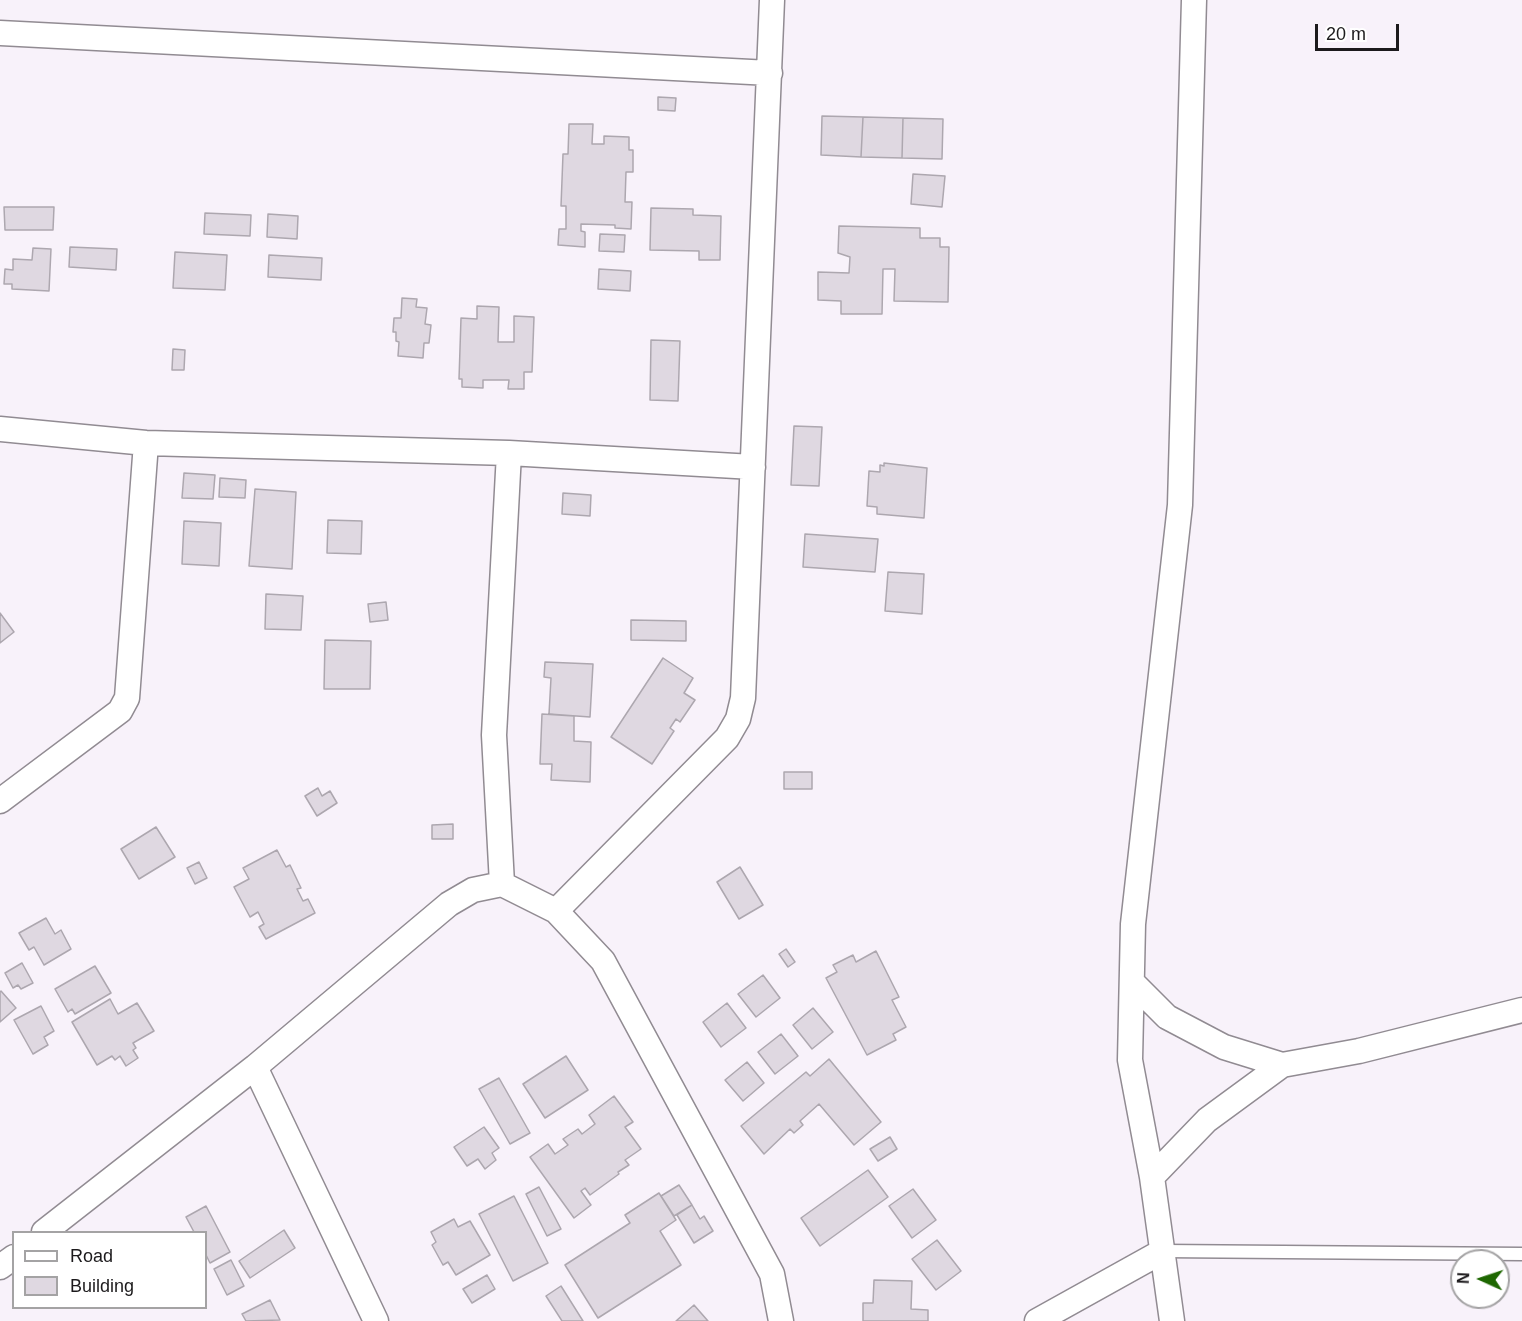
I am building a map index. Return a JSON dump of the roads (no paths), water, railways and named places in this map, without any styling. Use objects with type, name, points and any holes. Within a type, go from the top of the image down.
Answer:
[{"type":"street","points":[[556,911],[727,738],[738,719],[743,698],[772,0]]},
{"type":"street","points":[[1172,1321],[1152,1177],[1130,1060],[1133,924],[1180,505],[1194,0]]},
{"type":"street","points":[[0,33],[770,72]]},
{"type":"street","points":[[0,429],[146,443],[509,453],[753,467]]},
{"type":"street","points":[[0,801],[120,711],[127,698],[146,443]]},
{"type":"street","points":[[502,884],[494,735],[509,453]]},
{"type":"street","points":[[47,1231],[255,1067],[449,904],[473,890],[502,884],[556,911],[603,961],[772,1274],[781,1321]]},
{"type":"street","points":[[1132,982],[1167,1017],[1224,1047],[1282,1065]]},
{"type":"street","points":[[1152,1177],[1207,1120],[1282,1065],[1359,1051],[1522,1010]]},
{"type":"street","points":[[255,1067],[376,1321]]},
{"type":"street","points":[[1037,1321],[1162,1251]]},
{"type":"lane","points":[[1162,1251],[1522,1254]]}]
